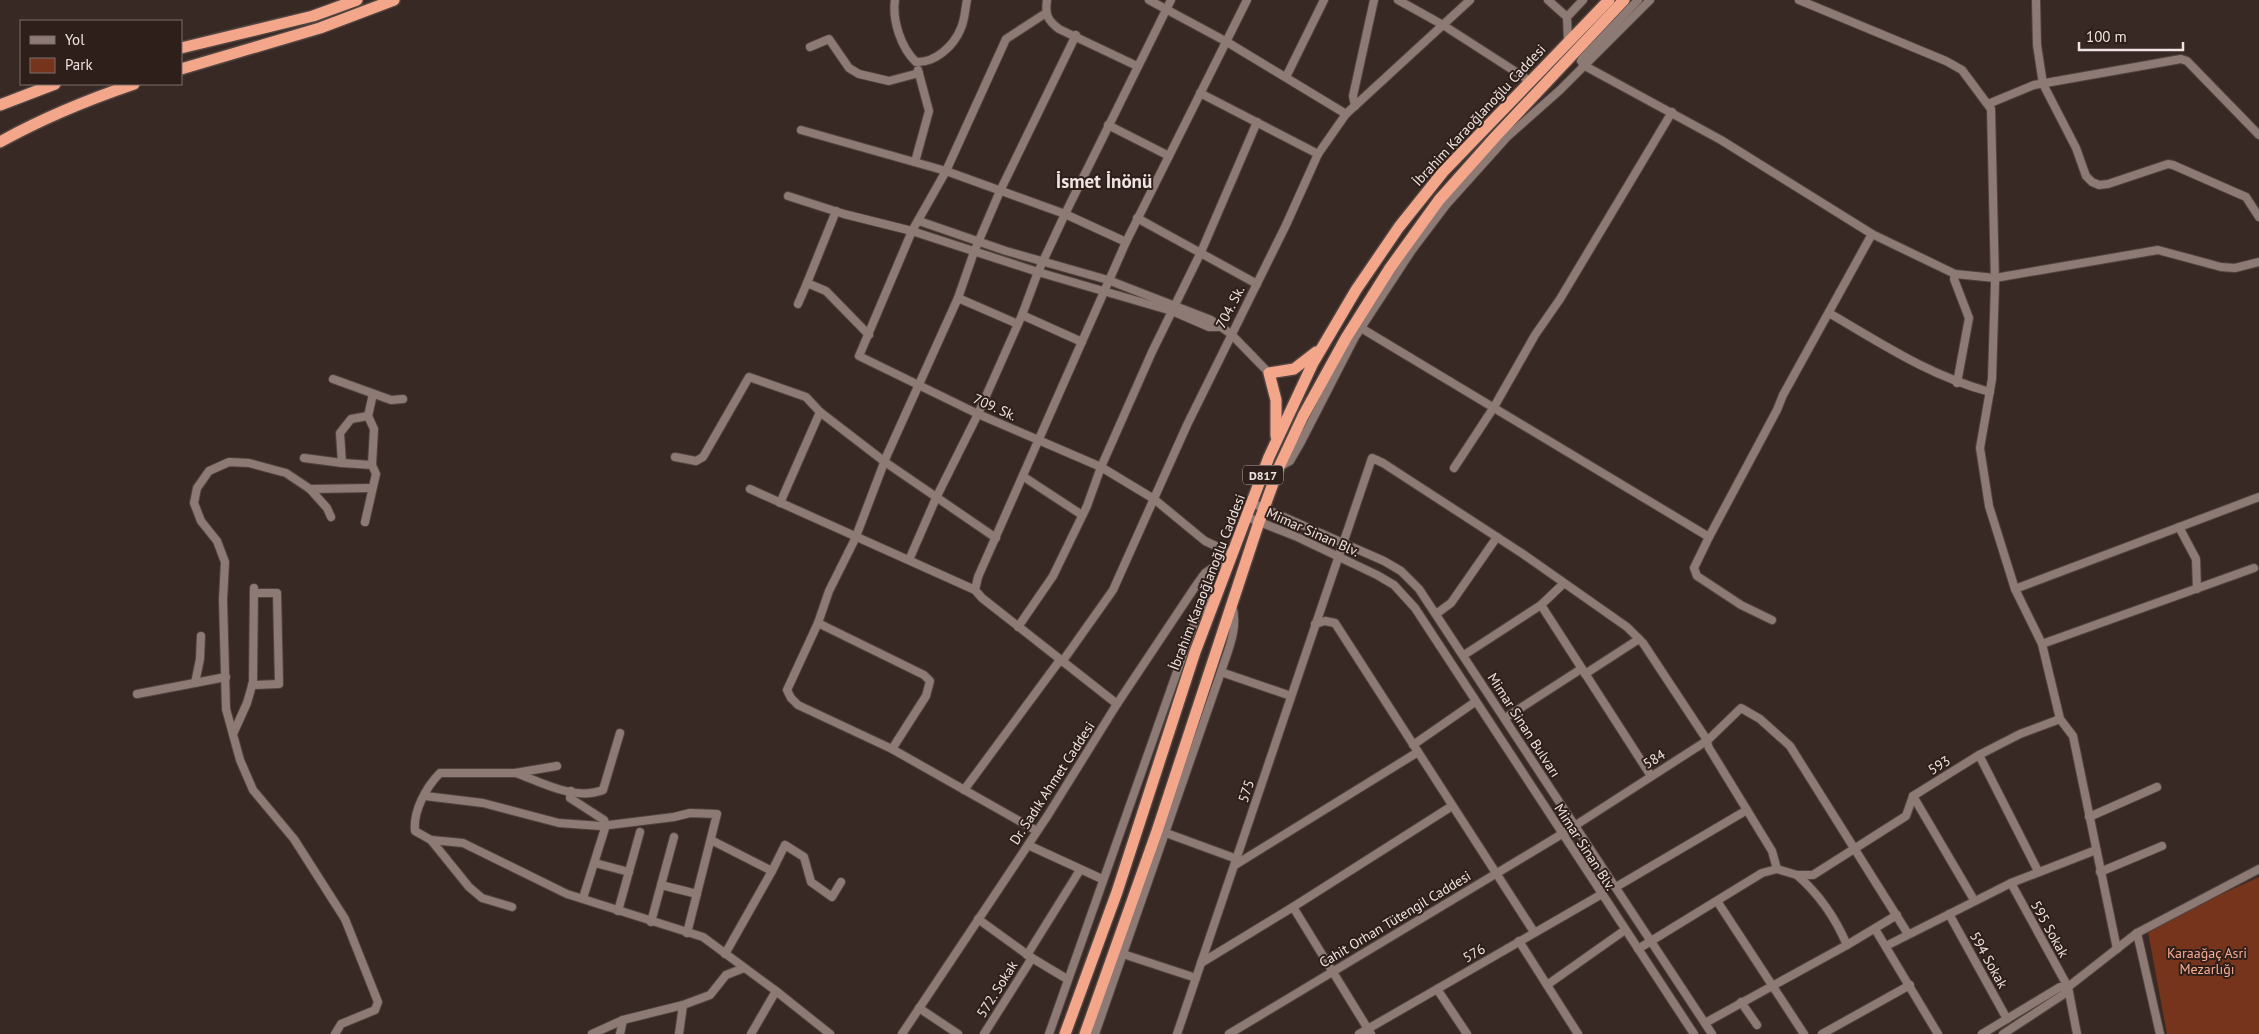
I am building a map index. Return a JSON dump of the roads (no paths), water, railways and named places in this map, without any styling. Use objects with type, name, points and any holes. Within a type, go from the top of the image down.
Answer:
[{"type":"highway","points":[[182,48],[313,16],[357,0]]},
{"type":"highway","points":[[182,68],[320,28],[394,0]]},
{"type":"highway","name":"İbrahim Karaoğlanoğlu Caddesi","points":[[1065,1034],[1117,892],[1193,657],[1276,441],[1322,348],[1356,290],[1400,227],[1443,172],[1609,0]]},
{"type":"highway","name":"İbrahim Karaoğlanoğlu Caddesi","points":[[1085,1034],[1157,831],[1264,508],[1279,467],[1303,416],[1346,338],[1390,268],[1439,200],[1496,136],[1624,0]]},
{"type":"highway","points":[[0,105],[52,85]]},
{"type":"highway","points":[[0,142],[58,113],[131,85]]},
{"type":"highway","points":[[1276,441],[1276,400],[1269,373],[1294,368],[1322,348]]},
{"type":"street","points":[[916,62],[926,62],[947,49],[956,38],[962,26],[967,0]]},
{"type":"street","points":[[1047,0],[1046,13],[1055,26],[1137,66]]},
{"type":"street","points":[[1149,0],[1227,42],[1346,114]]},
{"type":"street","points":[[909,560],[936,498],[978,414],[1022,315],[1038,272],[1065,214],[1171,0]]},
{"type":"street","points":[[976,590],[978,577],[1040,441],[1108,280],[1137,218],[1248,0]]},
{"type":"street","points":[[1286,77],[1324,0]]},
{"type":"street","points":[[1355,106],[1353,96],[1374,0]]},
{"type":"street","points":[[1398,0],[1443,25],[1530,81]]},
{"type":"street","name":"704. Sk.","points":[[964,790],[1113,590],[1230,334],[1257,284],[1318,154],[1346,114],[1470,0]]},
{"type":"street","points":[[1548,0],[1568,17]]},
{"type":"street","points":[[1568,41],[1568,17],[1583,0]]},
{"type":"street","points":[[1638,0],[1583,58],[1581,61],[1585,66],[1672,112],[1872,234],[1955,274],[1995,278],[2158,250],[2220,267],[2249,266],[2259,262]]},
{"type":"street","points":[[1279,467],[1290,461],[1361,328],[1412,250],[1469,178],[1507,137],[1585,66],[1650,0]]},
{"type":"street","points":[[1799,0],[1946,61],[1962,70],[1992,109],[1995,278],[1992,379],[1980,448],[1989,506],[2015,589],[2042,644],[2060,719],[2073,736],[2117,949]]},
{"type":"street","points":[[2036,0],[2037,45],[2044,84],[2076,148],[2086,176],[2092,182],[2099,185],[2108,184],[2173,164],[2246,197],[2259,217]]},
{"type":"street","points":[[894,2],[894,17],[908,54],[916,62],[929,111],[916,162]]},
{"type":"street","name":"709. Sk.","points":[[1046,13],[1006,39],[946,171],[912,231],[859,356],[978,414],[1101,467],[1154,499],[1206,542],[1233,554]]},
{"type":"street","points":[[1037,831],[892,749],[798,704],[791,698],[787,690],[818,624],[829,591],[856,535],[885,462],[958,298],[974,252],[1000,191],[1076,36]]},
{"type":"street","points":[[810,47],[829,39],[849,68],[859,74],[889,81],[919,73]]},
{"type":"street","points":[[1988,104],[2034,85],[2181,59],[2187,61],[2259,135]]},
{"type":"street","points":[[1200,93],[1318,154]]},
{"type":"street","points":[[1454,468],[1494,407],[1672,112]]},
{"type":"street","points":[[1018,626],[1053,576],[1082,515],[1101,467],[1173,308],[1201,252],[1257,122]]},
{"type":"street","points":[[1108,125],[1169,156]]},
{"type":"street","points":[[801,130],[946,171],[1065,214],[1126,242]]},
{"type":"street","points":[[788,196],[836,212],[912,231],[1038,272],[1211,320],[1230,334],[1269,373]]},
{"type":"street","points":[[798,304],[836,212]]},
{"type":"street","points":[[1137,218],[1257,284]]},
{"type":"street","points":[[918,221],[978,242],[1108,280],[1173,308]]},
{"type":"street","points":[[1772,620],[1741,605],[1697,576],[1694,568],[1777,410],[1783,395],[1872,234]]},
{"type":"street","points":[[1955,274],[1954,279],[1969,318],[1957,383]]},
{"type":"street","points":[[807,283],[826,291],[869,335]]},
{"type":"street","points":[[958,298],[1018,324]]},
{"type":"street","points":[[1829,313],[1921,368],[1957,383],[1990,392]]},
{"type":"street","points":[[1022,315],[1082,342]]},
{"type":"street","points":[[1361,328],[1709,537]]},
{"type":"street","points":[[675,457],[696,462],[703,457],[749,377],[806,397],[820,412],[885,462],[996,538]]},
{"type":"street","points":[[333,379],[391,400],[403,400]]},
{"type":"street","points":[[365,522],[376,474],[372,465],[374,429],[368,416],[373,394]]},
{"type":"street","points":[[780,503],[820,412]]},
{"type":"street","points":[[342,463],[340,433],[351,419],[368,416]]},
{"type":"street","points":[[304,458],[372,465]]},
{"type":"street","name":"575","points":[[1177,1034],[1372,458],[1383,463],[1497,537]]},
{"type":"street","points":[[331,517],[327,508],[310,489],[279,470],[249,463],[229,462],[209,471],[197,488],[194,504],[201,521],[217,541],[225,562],[223,600],[226,709],[240,760],[253,790],[294,839],[345,919],[378,1002],[375,1010],[341,1024],[335,1034]]},
{"type":"street","points":[[1024,477],[1082,515]]},
{"type":"street","points":[[310,489],[372,488]]},
{"type":"street","points":[[750,489],[976,590],[982,598],[1117,704]]},
{"type":"street","points":[[2015,589],[2259,497]]},
{"type":"street","name":"Mimar Sinan Bulvarı","points":[[1252,503],[1342,542],[1401,571],[1419,589],[1712,1034]]},
{"type":"street","name":"Mimar Sinan Blv.","points":[[1247,517],[1338,556],[1388,581],[1415,608],[1694,1034]]},
{"type":"street","points":[[2179,527],[2196,559],[2197,589]]},
{"type":"street","points":[[1436,614],[1451,603],[1497,537],[1627,627],[1639,638],[1707,741],[1772,851],[1777,869]]},
{"type":"street","name":"Dr. Sadık Ahmet Caddesi","points":[[902,1034],[1028,845],[1117,704],[1205,574],[1233,554]]},
{"type":"street","points":[[2042,644],[2254,568]]},
{"type":"street","points":[[1464,655],[1541,605],[1563,584]]},
{"type":"street","points":[[233,734],[247,703],[252,685],[254,590],[277,593],[279,684],[252,685]]},
{"type":"street","points":[[1049,1034],[1102,879],[1198,613],[1204,605],[1217,597]]},
{"type":"street","points":[[1094,1034],[1221,672],[1234,631],[1232,605]]},
{"type":"street","points":[[1541,605],[1651,776]]},
{"type":"street","points":[[1315,624],[1325,621],[1335,623],[1534,932]]},
{"type":"street","points":[[818,624],[924,676],[930,681],[926,696],[892,749]]},
{"type":"street","points":[[195,683],[200,659],[201,636]]},
{"type":"street","points":[[1505,718],[1639,638]]},
{"type":"street","points":[[1221,672],[1291,696]]},
{"type":"street","points":[[137,694],[226,677]]},
{"type":"street","points":[[1413,745],[1475,702]]},
{"type":"street","name":"584","points":[[1575,825],[1707,741],[1741,708],[1760,719],[1790,746],[1855,847]]},
{"type":"street","name":"593","points":[[1913,796],[1979,755],[2020,734],[2060,719]]},
{"type":"street","points":[[514,773],[556,789],[590,795],[603,790],[620,733]]},
{"type":"street","points":[[1166,833],[1236,862],[1418,752]]},
{"type":"street","points":[[1979,755],[2038,871]]},
{"type":"street","points":[[512,907],[482,898],[469,888],[431,840],[415,830],[414,820],[430,783],[440,773],[514,773],[557,766]]},
{"type":"street","points":[[2089,817],[2157,787]]},
{"type":"street","points":[[571,792],[570,798],[604,820],[606,825],[583,898]]},
{"type":"street","points":[[425,796],[483,803],[559,823],[606,825],[674,817],[690,813],[717,814],[687,933]]},
{"type":"street","points":[[1638,949],[1762,873],[1777,869],[1797,875],[1812,875],[1906,816],[1913,796]]},
{"type":"street","points":[[1913,796],[1974,900]]},
{"type":"street","points":[[1201,963],[1293,908],[1452,806]]},
{"type":"street","points":[[1616,887],[1747,810]]},
{"type":"street","name":"Cahit Orhan Tütengil Caddesi","points":[[1229,1034],[1575,825]]},
{"type":"street","points":[[618,911],[640,832]]},
{"type":"street","points":[[651,922],[674,837]]},
{"type":"street","points":[[431,840],[463,843],[538,881],[618,911],[703,937],[776,991],[827,1033]]},
{"type":"street","points":[[711,840],[772,870]]},
{"type":"street","points":[[725,954],[785,845],[804,857],[811,882],[832,896],[840,882]]},
{"type":"street","points":[[1028,845],[1102,879]]},
{"type":"street","points":[[2100,872],[2162,846]]},
{"type":"street","points":[[1855,847],[1908,934]]},
{"type":"street","points":[[1886,946],[2011,883],[2096,850]]},
{"type":"street","points":[[595,863],[629,872]]},
{"type":"street","points":[[2003,1034],[2064,994],[2068,987],[2137,933],[2259,869]]},
{"type":"street","name":"572. Sokak","points":[[984,1034],[1080,870]]},
{"type":"street","points":[[1797,875],[1815,890],[1837,922],[1847,945]]},
{"type":"street","name":"595 Sokak","points":[[2011,883],[2068,987],[2077,1034]]},
{"type":"street","points":[[661,885],[697,894]]},
{"type":"street","name":"576","points":[[1359,1034],[1369,1032],[1437,989],[1602,894]]},
{"type":"street","points":[[1717,902],[1804,1034]]},
{"type":"street","points":[[1293,908],[1369,1032]]},
{"type":"street","name":"594 Sokak","points":[[1949,914],[2007,1019]]},
{"type":"street","points":[[1705,1023],[1771,985],[1847,945],[1897,915]]},
{"type":"street","points":[[978,919],[1030,956],[1067,979]]},
{"type":"street","points":[[1875,929],[1938,1034]]},
{"type":"street","points":[[1547,985],[1625,930]]},
{"type":"street","points":[[2137,933],[2160,1034]]},
{"type":"street","points":[[1519,941],[1578,1034]]},
{"type":"street","points":[[1123,954],[1196,978]]},
{"type":"street","points":[[592,1034],[623,1020],[683,1005],[710,995],[726,975],[744,968]]},
{"type":"street","points":[[1822,1034],[1910,985]]},
{"type":"street","points":[[1982,1034],[2060,986],[2068,987]]},
{"type":"street","points":[[1437,989],[1467,1034]]},
{"type":"street","points":[[751,1034],[776,991]]},
{"type":"street","points":[[1742,1002],[1757,1025]]},
{"type":"street","points":[[679,1034],[683,1005]]},
{"type":"street","points":[[919,1008],[958,1034]]},
{"type":"street","points":[[620,1034],[623,1020]]},
{"type":"district","name":"İsmet İnönü","points":[[1104,181]]},
{"type":"park label","name":"Karaağaç Asri Mezarlığı","points":[[2207,962]]}]
